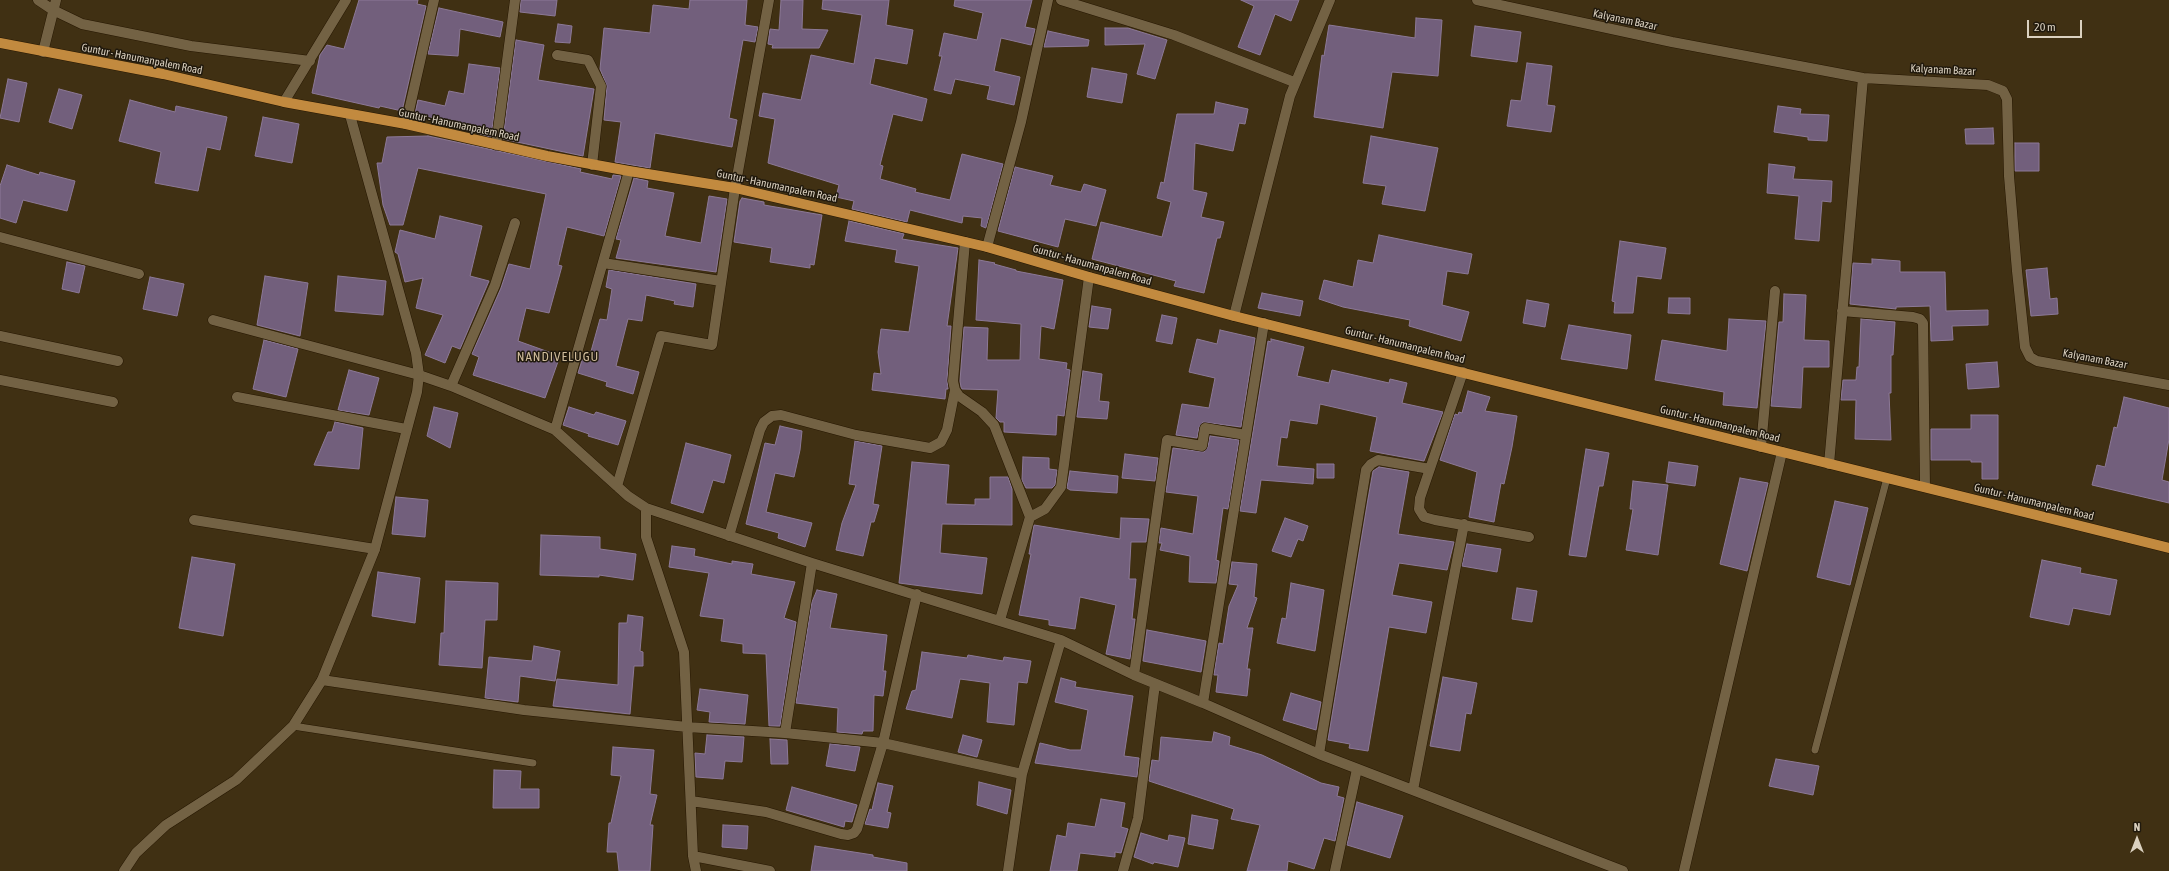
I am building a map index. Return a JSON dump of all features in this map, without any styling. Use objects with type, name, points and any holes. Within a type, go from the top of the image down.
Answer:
[{"type":"main road","name":"Guntur - Hanumanpalem Road","points":[[0,43],[163,74],[284,102],[406,124],[592,165],[735,188],[987,247],[1089,277],[1234,316],[2169,548]]},
{"type":"street","points":[[38,0],[53,10],[82,24],[191,46],[310,61]]},
{"type":"street","points":[[43,52],[56,0]]},
{"type":"street","points":[[284,102],[346,0]]},
{"type":"street","points":[[406,124],[434,0]]},
{"type":"street","points":[[496,145],[515,0]]},
{"type":"street","points":[[617,486],[661,336],[712,345],[735,188],[769,0]]},
{"type":"street","points":[[987,247],[1021,122],[1048,0]]},
{"type":"street","points":[[1061,0],[1174,36],[1294,82]]},
{"type":"street","points":[[1234,316],[1294,82],[1330,0]]},
{"type":"street","name":"Kalyanam Bazar","points":[[1477,0],[1672,42],[1863,78],[1988,85],[2003,91],[2007,99],[2009,176],[2025,347],[2030,357],[2037,361],[2169,385]]},
{"type":"street","points":[[557,55],[588,60],[601,86],[592,165]]},
{"type":"street","points":[[1829,464],[1863,78]]},
{"type":"street","points":[[124,871],[136,853],[166,825],[236,780],[293,726],[322,680],[375,549],[417,392],[419,375],[416,353],[350,115]]},
{"type":"street","points":[[555,430],[629,171]]},
{"type":"street","points":[[450,386],[495,285],[515,223]]},
{"type":"street","points":[[0,237],[139,274]]},
{"type":"street","points":[[729,536],[760,430],[764,422],[772,416],[780,415],[856,435],[930,448],[941,442],[947,430],[955,390],[954,381],[965,242]]},
{"type":"street","points":[[603,263],[721,281]]},
{"type":"street","points":[[1030,517],[1046,509],[1061,487],[1089,277]]},
{"type":"street","points":[[1761,447],[1775,291]]},
{"type":"street","points":[[1842,311],[1913,317],[1920,319],[1923,324],[1925,487]]},
{"type":"street","points":[[213,320],[419,375],[450,386],[555,430],[635,502],[646,508],[812,563],[917,594],[1061,640],[1134,675],[1204,702],[1319,754],[1623,871]]},
{"type":"street","points":[[1204,702],[1264,323]]},
{"type":"street","points":[[0,336],[118,361]]},
{"type":"street","points":[[1464,372],[1420,498],[1420,509],[1424,517],[1528,537]]},
{"type":"street","points":[[0,380],[113,402]]},
{"type":"street","points":[[955,390],[959,396],[982,412],[994,425],[1030,517],[1000,620]]},
{"type":"street","points":[[237,397],[406,429]]},
{"type":"street","points":[[1134,675],[1166,440],[1202,446],[1205,428],[1246,436]]},
{"type":"street","points":[[1684,871],[1782,452]]},
{"type":"street","points":[[1319,754],[1366,470],[1371,464],[1378,460],[1430,469]]},
{"type":"street","points":[[646,508],[646,537],[684,652],[696,871]]},
{"type":"street","points":[[194,520],[375,549]]},
{"type":"street","points":[[1413,790],[1464,524]]},
{"type":"street","points":[[785,733],[812,563]]},
{"type":"street","points":[[691,801],[778,814],[848,835],[854,833],[857,829],[883,743],[917,594]]},
{"type":"street","points":[[1008,871],[1022,774],[1061,640]]},
{"type":"street","points":[[322,680],[524,710],[687,727],[785,733],[883,743],[1022,774]]},
{"type":"street","points":[[1123,871],[1138,818],[1155,684]]},
{"type":"street","points":[[1335,871],[1357,769]]},
{"type":"street","points":[[694,856],[770,871]]},
{"type":"lane","points":[[1816,750],[1887,478]]},
{"type":"lane","points":[[293,726],[533,763]]},
{"type":"building","points":[[359,0],[418,0],[417,4],[426,6],[402,111],[380,106],[379,108],[312,93],[320,55],[327,45],[344,49]]},
{"type":"building","points":[[521,0],[557,0],[555,16],[520,12]]},
{"type":"building","points":[[690,0],[747,0],[745,25],[758,27],[755,42],[743,40],[729,118],[737,120],[732,147],[655,133],[650,168],[615,162],[621,122],[604,120],[607,86],[600,69],[604,28],[650,33],[653,5],[689,9]]},
{"type":"building","points":[[781,0],[803,0],[802,29],[828,30],[819,48],[772,48],[773,45],[768,44],[770,29],[779,30]]},
{"type":"building","points":[[823,0],[889,0],[886,25],[913,30],[907,64],[875,58],[870,84],[927,99],[922,121],[893,114],[880,165],[883,166],[880,179],[916,189],[915,192],[950,200],[962,154],[1003,164],[986,228],[981,226],[982,218],[963,216],[962,223],[910,210],[907,222],[852,209],[854,201],[836,197],[839,185],[768,163],[775,119],[759,116],[763,93],[801,100],[811,55],[854,64],[862,15],[822,9]]},
{"type":"building","points":[[955,0],[1032,0],[1025,27],[1035,29],[1031,45],[1001,38],[994,71],[1020,77],[1014,105],[987,99],[990,86],[955,79],[951,94],[934,90],[942,56],[939,56],[944,33],[977,40],[983,13],[954,6]]},
{"type":"building","points":[[1241,0],[1299,0],[1291,21],[1275,14],[1260,55],[1238,47],[1254,6]]},
{"type":"building","points":[[439,8],[503,22],[500,37],[460,29],[458,56],[428,54]]},
{"type":"building","points":[[1416,18],[1442,20],[1438,76],[1392,72],[1383,128],[1314,117],[1322,55],[1324,56],[1329,25],[1415,38]]},
{"type":"building","points":[[558,24],[572,26],[570,43],[555,42]]},
{"type":"building","points":[[1475,26],[1521,32],[1517,62],[1471,56]]},
{"type":"building","points":[[1105,28],[1128,28],[1167,40],[1155,79],[1137,74],[1145,44],[1105,45]]},
{"type":"building","points":[[1048,31],[1089,40],[1088,46],[1044,47]]},
{"type":"building","points":[[516,40],[544,45],[538,80],[594,89],[583,156],[503,139]]},
{"type":"building","points":[[1527,63],[1552,66],[1547,105],[1555,106],[1551,132],[1507,126],[1511,100],[1521,101]]},
{"type":"building","points":[[469,64],[500,68],[491,137],[480,134],[488,134],[489,130],[415,114],[418,100],[445,106],[449,91],[464,94]]},
{"type":"building","points":[[1092,68],[1127,74],[1122,103],[1087,97]]},
{"type":"building","points":[[8,79],[27,83],[19,122],[0,118]]},
{"type":"building","points":[[59,89],[82,95],[72,129],[49,122]]},
{"type":"building","points":[[130,100],[175,112],[176,106],[227,117],[220,150],[207,147],[198,191],[155,183],[161,152],[119,141]]},
{"type":"building","points":[[1216,102],[1248,109],[1245,124],[1239,123],[1233,151],[1195,143],[1193,190],[1207,193],[1201,217],[1224,222],[1220,238],[1217,238],[1204,293],[1174,286],[1176,281],[1092,259],[1101,222],[1162,237],[1171,202],[1157,198],[1161,182],[1164,183],[1177,114],[1214,114]]},
{"type":"building","points":[[1778,106],[1801,109],[1800,114],[1829,115],[1827,141],[1808,140],[1808,137],[1774,132]]},
{"type":"building","points":[[263,117],[299,124],[292,163],[255,156]]},
{"type":"building","points":[[1993,128],[1994,144],[1966,144],[1965,129]]},
{"type":"building","points":[[428,136],[581,169],[580,172],[612,179],[613,175],[621,176],[604,236],[567,227],[558,265],[562,266],[549,313],[526,308],[518,341],[560,356],[545,398],[473,375],[479,357],[472,354],[501,288],[509,264],[530,269],[546,194],[418,168],[403,225],[390,225],[383,205],[377,163],[382,163],[387,137]]},
{"type":"building","points":[[1371,136],[1438,148],[1425,211],[1382,204],[1386,186],[1363,183]]},
{"type":"building","points":[[2015,143],[2039,143],[2039,171],[2015,171]]},
{"type":"building","points":[[1769,164],[1795,167],[1793,179],[1832,181],[1831,202],[1822,201],[1819,241],[1795,239],[1799,196],[1767,193]]},
{"type":"building","points":[[7,165],[39,175],[40,172],[75,181],[67,211],[23,200],[16,223],[0,218],[0,186]]},
{"type":"building","points":[[1015,167],[1053,176],[1050,185],[1081,192],[1084,184],[1106,190],[1096,226],[1065,219],[1058,247],[998,231]]},
{"type":"building","points":[[634,178],[648,181],[647,188],[674,193],[665,236],[701,243],[709,196],[727,199],[716,272],[616,258],[621,240],[616,239]]},
{"type":"building","points":[[742,198],[764,202],[764,205],[822,215],[814,265],[810,264],[810,268],[770,262],[772,248],[734,242],[740,201]]},
{"type":"building","points":[[440,216],[482,226],[470,276],[489,281],[460,349],[452,346],[445,363],[425,355],[443,315],[416,308],[423,278],[405,282],[398,254],[395,252],[400,230],[435,239]]},
{"type":"building","points":[[849,221],[904,234],[902,239],[958,248],[947,326],[951,326],[947,380],[948,389],[946,389],[945,399],[872,390],[874,373],[881,374],[878,352],[881,329],[909,332],[919,266],[895,262],[897,250],[845,241]]},
{"type":"building","points":[[1379,235],[1472,254],[1468,274],[1447,271],[1442,305],[1469,312],[1461,341],[1409,326],[1410,320],[1343,307],[1319,299],[1324,280],[1353,287],[1358,260],[1373,263]]},
{"type":"building","points":[[1620,241],[1666,248],[1661,279],[1637,276],[1633,313],[1614,313],[1615,302],[1612,301]]},
{"type":"building","points":[[1872,259],[1900,261],[1900,272],[1945,272],[1946,311],[1988,310],[1988,325],[1952,326],[1953,340],[1931,341],[1930,306],[1896,307],[1896,309],[1850,304],[1853,263],[1872,264]]},
{"type":"building","points":[[979,260],[995,263],[994,264],[1016,271],[1063,280],[1054,329],[1041,326],[1039,359],[1067,363],[1066,369],[1070,370],[1064,416],[1057,415],[1056,435],[1004,432],[1004,422],[1000,422],[996,418],[998,390],[962,389],[961,387],[960,381],[964,327],[988,328],[987,360],[1020,360],[1021,324],[976,320]]},
{"type":"building","points":[[67,262],[85,266],[79,293],[62,289]]},
{"type":"building","points":[[2047,268],[2050,299],[2057,298],[2058,314],[2031,316],[2026,270]]},
{"type":"building","points":[[609,270],[696,284],[693,307],[674,304],[675,301],[646,295],[642,321],[628,319],[616,366],[639,372],[633,394],[606,386],[607,382],[578,373],[584,354],[590,355],[600,319],[607,320],[612,289],[606,287]]},
{"type":"building","points":[[265,276],[308,283],[300,336],[257,325]]},
{"type":"building","points":[[338,276],[386,281],[383,315],[335,311]]},
{"type":"building","points":[[150,277],[184,284],[177,316],[143,309]]},
{"type":"building","points":[[1262,293],[1303,301],[1300,316],[1258,308]]},
{"type":"building","points":[[1784,294],[1806,295],[1804,340],[1829,341],[1829,367],[1803,367],[1801,408],[1771,406],[1779,322],[1783,322]]},
{"type":"building","points":[[1669,298],[1690,298],[1690,314],[1668,313]]},
{"type":"building","points":[[1527,300],[1549,304],[1545,327],[1523,323]]},
{"type":"building","points":[[1092,306],[1111,309],[1108,329],[1089,327]]},
{"type":"building","points":[[1162,315],[1177,318],[1172,344],[1156,341]]},
{"type":"building","points":[[1729,319],[1766,321],[1757,408],[1723,405],[1724,392],[1655,380],[1662,340],[1727,351]]},
{"type":"building","points":[[1861,319],[1895,322],[1893,355],[1891,355],[1891,393],[1889,393],[1891,440],[1855,439],[1856,400],[1841,400],[1843,380],[1856,380],[1857,367],[1859,367]]},
{"type":"building","points":[[1569,325],[1631,335],[1627,369],[1561,359]]},
{"type":"building","points":[[1220,330],[1255,338],[1241,427],[1203,422],[1199,427],[1197,438],[1176,435],[1182,404],[1209,408],[1215,378],[1189,372],[1197,339],[1217,344]]},
{"type":"building","points":[[1271,339],[1304,347],[1297,376],[1329,383],[1332,370],[1389,383],[1390,379],[1407,383],[1402,403],[1443,412],[1424,461],[1370,451],[1377,417],[1320,404],[1317,424],[1290,420],[1287,438],[1281,437],[1277,466],[1314,469],[1313,484],[1261,480],[1256,513],[1240,511],[1268,341],[1271,342]]},
{"type":"building","points":[[264,340],[298,349],[286,397],[253,389]]},
{"type":"building","points":[[1997,362],[1999,387],[1968,389],[1966,364]]},
{"type":"building","points":[[349,370],[379,378],[369,415],[338,410]]},
{"type":"building","points":[[1083,371],[1102,374],[1099,401],[1109,402],[1107,419],[1077,417]]},
{"type":"building","points":[[1468,391],[1490,397],[1485,411],[1517,416],[1504,484],[1501,483],[1494,522],[1469,517],[1477,472],[1440,460],[1455,414],[1458,415],[1459,412],[1462,413]]},
{"type":"building","points":[[2124,397],[2169,408],[2169,439],[2162,480],[2169,482],[2169,503],[2092,485],[2097,465],[2105,467],[2114,427],[2117,428]]},
{"type":"building","points":[[434,407],[458,413],[450,448],[427,436]]},
{"type":"building","points":[[569,407],[594,415],[596,412],[626,421],[618,445],[588,436],[589,434],[563,425]]},
{"type":"building","points":[[1971,415],[1998,415],[1998,479],[1982,479],[1982,462],[1971,462],[1971,460],[1931,460],[1931,429],[1971,429]]},
{"type":"building","points":[[335,422],[363,428],[359,469],[314,465],[328,432],[332,432]]},
{"type":"building","points":[[780,426],[802,431],[800,450],[794,477],[775,473],[766,512],[812,523],[805,547],[778,538],[779,533],[746,524],[765,443],[775,445]]},
{"type":"building","points":[[1210,436],[1239,440],[1228,509],[1223,508],[1216,560],[1219,561],[1216,583],[1189,582],[1190,556],[1160,550],[1162,543],[1159,543],[1161,528],[1193,534],[1198,496],[1166,492],[1173,448],[1204,452],[1208,447]]},
{"type":"building","points":[[855,441],[882,446],[873,504],[879,505],[874,522],[871,522],[863,556],[836,550],[842,523],[856,485],[849,484]]},
{"type":"building","points":[[686,443],[731,455],[724,483],[713,480],[703,513],[671,503]]},
{"type":"building","points":[[1586,449],[1609,453],[1603,486],[1599,486],[1586,557],[1569,555]]},
{"type":"building","points":[[1125,454],[1158,458],[1155,481],[1122,478]]},
{"type":"building","points":[[1023,457],[1049,458],[1049,469],[1057,470],[1055,485],[1052,488],[1026,488],[1022,480]]},
{"type":"building","points":[[912,462],[949,465],[946,504],[975,505],[975,499],[990,499],[990,477],[1008,477],[1012,489],[1012,525],[942,524],[940,553],[987,558],[982,594],[899,583]]},
{"type":"building","points":[[1669,462],[1698,466],[1695,486],[1666,482]]},
{"type":"building","points":[[1317,464],[1334,464],[1334,478],[1317,478]]},
{"type":"building","points":[[1379,467],[1409,472],[1398,534],[1454,542],[1447,570],[1399,563],[1392,595],[1432,602],[1426,633],[1389,627],[1368,751],[1349,748],[1350,744],[1328,740],[1373,471]]},
{"type":"building","points":[[1070,471],[1118,476],[1117,493],[1070,490],[1067,488]]},
{"type":"building","points":[[1740,478],[1768,483],[1747,571],[1720,564]]},
{"type":"building","points":[[1633,481],[1668,485],[1658,555],[1626,550],[1633,509],[1630,509]]},
{"type":"building","points":[[396,497],[428,500],[425,537],[392,534]]},
{"type":"building","points":[[1835,501],[1868,508],[1850,585],[1817,577]]},
{"type":"building","points":[[1121,518],[1149,519],[1146,542],[1131,542],[1129,579],[1136,579],[1132,619],[1135,619],[1130,659],[1106,654],[1116,605],[1080,597],[1075,629],[1049,625],[1049,620],[1019,615],[1031,554],[1029,554],[1034,525],[1120,539]]},
{"type":"building","points":[[1285,518],[1308,526],[1303,541],[1298,539],[1291,557],[1272,551]]},
{"type":"building","points":[[541,535],[600,537],[600,549],[636,554],[633,580],[599,575],[599,577],[540,575]]},
{"type":"building","points":[[1467,544],[1501,549],[1497,572],[1462,566]]},
{"type":"building","points":[[672,546],[695,549],[694,556],[732,564],[732,561],[753,564],[751,574],[795,582],[784,618],[796,622],[780,726],[769,726],[766,654],[743,653],[743,644],[721,641],[724,619],[700,616],[709,573],[669,567]]},
{"type":"building","points":[[192,557],[235,564],[223,636],[179,628]]},
{"type":"building","points":[[2042,560],[2081,568],[2080,573],[2117,580],[2110,615],[2073,608],[2069,625],[2030,617]]},
{"type":"building","points":[[1232,562],[1257,564],[1254,597],[1257,598],[1247,628],[1253,628],[1247,669],[1250,669],[1247,696],[1216,692],[1218,675],[1214,675],[1219,643],[1223,644],[1229,606],[1238,585],[1229,584]]},
{"type":"building","points":[[378,572],[420,578],[415,623],[372,616]]},
{"type":"building","points":[[446,581],[498,583],[497,620],[485,620],[482,668],[439,665],[441,633],[444,633]]},
{"type":"building","points":[[1291,583],[1324,590],[1315,651],[1277,643],[1282,618],[1286,619]]},
{"type":"building","points":[[1517,588],[1537,591],[1532,622],[1512,619]]},
{"type":"building","points":[[817,590],[837,594],[830,628],[887,635],[883,671],[886,671],[883,696],[874,695],[873,731],[863,731],[862,734],[837,732],[838,708],[796,703],[812,602]]},
{"type":"building","points":[[628,615],[643,617],[640,651],[643,652],[643,666],[634,666],[630,714],[553,706],[557,679],[618,685],[619,623],[627,623]]},
{"type":"building","points":[[1147,630],[1206,641],[1201,672],[1143,661]]},
{"type":"building","points":[[534,646],[560,651],[555,681],[520,676],[518,702],[485,698],[489,657],[532,661]]},
{"type":"building","points":[[922,652],[967,658],[968,655],[1003,661],[1004,657],[1031,661],[1027,683],[1018,682],[1014,725],[987,722],[990,683],[960,679],[952,718],[906,709],[912,691],[916,690]]},
{"type":"building","points":[[1443,677],[1477,683],[1471,714],[1466,713],[1460,751],[1430,746]]},
{"type":"building","points":[[1061,678],[1076,682],[1075,687],[1133,696],[1124,756],[1139,758],[1137,777],[1035,763],[1040,743],[1070,750],[1081,750],[1088,710],[1055,702]]},
{"type":"building","points":[[700,689],[748,695],[745,724],[709,722],[710,712],[697,710]]},
{"type":"building","points":[[1291,693],[1321,702],[1316,730],[1283,720]]},
{"type":"building","points":[[1214,732],[1230,737],[1229,745],[1262,755],[1321,783],[1339,787],[1337,796],[1344,798],[1335,841],[1324,838],[1314,869],[1288,861],[1287,871],[1247,871],[1260,825],[1231,819],[1234,809],[1149,781],[1152,760],[1159,761],[1161,737],[1212,742]]},
{"type":"building","points":[[707,735],[744,737],[742,762],[725,761],[723,779],[696,777],[695,753],[705,754]]},
{"type":"building","points":[[963,735],[982,740],[977,757],[958,752]]},
{"type":"building","points":[[770,739],[787,740],[788,764],[771,764]]},
{"type":"building","points":[[830,744],[860,747],[855,771],[826,766]]},
{"type":"building","points":[[613,747],[654,750],[650,794],[657,795],[650,825],[653,825],[650,871],[619,871],[617,852],[607,852],[609,823],[611,823],[621,776],[611,775]]},
{"type":"building","points":[[1776,759],[1819,766],[1813,795],[1769,786]]},
{"type":"building","points":[[494,770],[521,771],[520,789],[539,789],[539,808],[493,808]]},
{"type":"building","points":[[979,782],[1011,790],[1007,814],[977,805]]},
{"type":"building","points":[[878,783],[893,786],[887,812],[891,813],[888,828],[865,824],[870,809],[872,810]]},
{"type":"building","points":[[792,787],[857,805],[852,822],[845,821],[844,827],[786,810]]},
{"type":"building","points":[[1101,799],[1125,803],[1121,827],[1128,829],[1121,853],[1115,852],[1115,857],[1080,853],[1077,871],[1050,871],[1057,835],[1066,837],[1068,823],[1095,827]]},
{"type":"building","points":[[1357,802],[1403,816],[1390,858],[1347,845]]},
{"type":"building","points":[[1192,815],[1218,820],[1213,849],[1188,844]]},
{"type":"building","points":[[723,825],[748,826],[747,849],[722,847]]},
{"type":"building","points":[[1141,833],[1168,841],[1169,835],[1185,838],[1178,867],[1154,862],[1153,864],[1134,857]]},
{"type":"building","points":[[815,846],[873,855],[873,857],[907,863],[907,871],[811,871]]},
{"type":"district","name":"NANDIVELUGU","points":[[558,357]]}]
